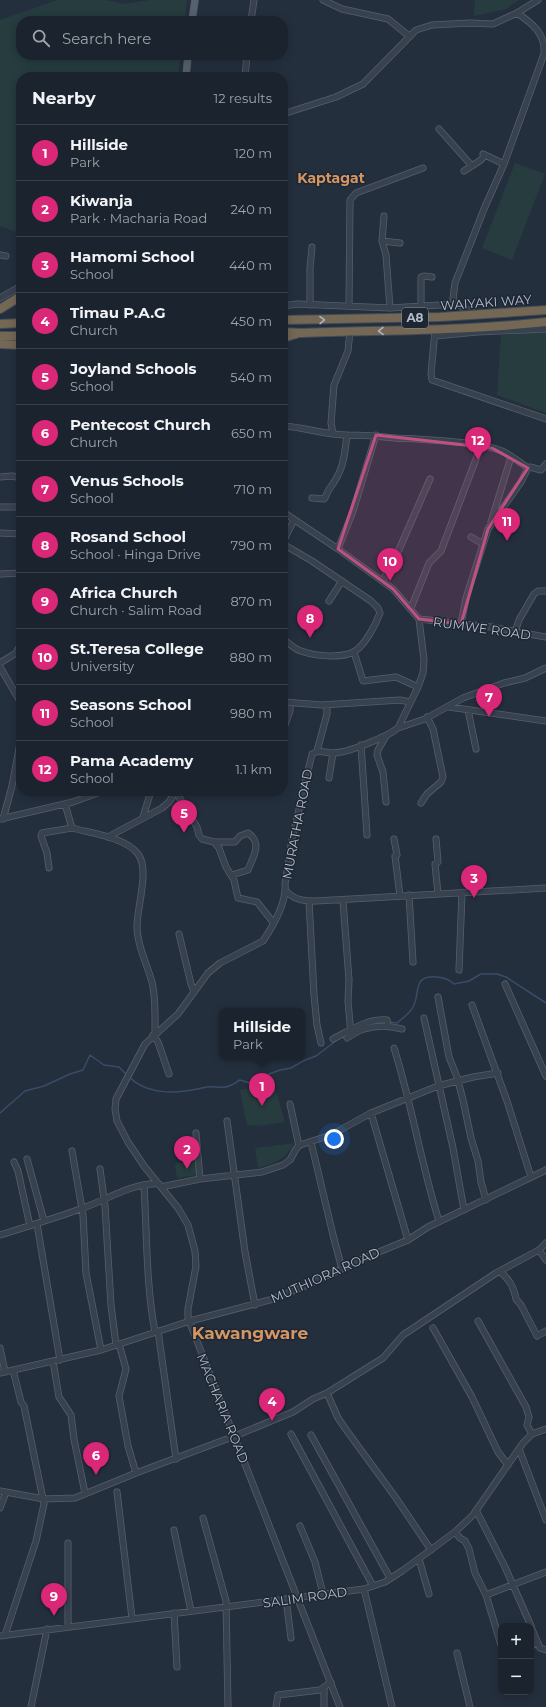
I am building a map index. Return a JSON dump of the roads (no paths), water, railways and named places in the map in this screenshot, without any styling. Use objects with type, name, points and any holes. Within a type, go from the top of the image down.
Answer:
[{"type":"highway","points":[[0,309],[16,299]]},
{"type":"highway","name":"WAIYAKI WAY","points":[[288,320],[440,317],[546,310]]},
{"type":"highway","name":"WAIYAKI WAY","points":[[288,332],[350,331],[435,333],[546,322]]},
{"type":"highway","points":[[0,324],[16,323]]},
{"type":"highway","name":"WAIYAKI WAY","points":[[288,337],[301,333]]},
{"type":"highway","points":[[0,336],[16,336]]},
{"type":"highway","points":[[0,344],[16,345]]},
{"type":"main road","points":[[193,16],[195,0]]},
{"type":"main road","points":[[186,72],[188,60]]},
{"type":"street","points":[[252,16],[254,0]]},
{"type":"street","points":[[323,0],[342,9],[388,19],[409,36]]},
{"type":"street","points":[[288,112],[336,97],[363,84],[416,30],[432,25],[470,23],[493,24],[517,13],[538,0]]},
{"type":"street","points":[[476,314],[457,304],[453,299],[455,283],[504,164],[544,54],[545,43],[532,23],[517,13]]},
{"type":"street","points":[[245,72],[247,60]]},
{"type":"street","points":[[439,129],[472,166]]},
{"type":"street","points":[[464,171],[472,166],[484,154],[504,164]]},
{"type":"street","points":[[349,306],[350,200],[356,193],[423,168]]},
{"type":"street","points":[[384,216],[382,241],[386,255],[390,308]]},
{"type":"street","points":[[382,241],[400,242]]},
{"type":"street","points":[[310,305],[310,268],[312,247]]},
{"type":"street","points":[[420,307],[421,277],[432,277]]},
{"type":"street","points":[[0,298],[16,289]]},
{"type":"street","points":[[288,305],[297,304],[390,308],[457,304]]},
{"type":"street","points":[[546,329],[435,333],[431,374],[432,380],[546,419]]},
{"type":"street","points":[[333,433],[331,423],[334,385],[348,351],[350,331]]},
{"type":"street","points":[[288,426],[297,426],[347,435],[376,435],[397,439],[417,439],[481,446],[504,452],[528,468],[530,467],[541,470],[546,464]]},
{"type":"street","points":[[312,498],[324,499],[329,488],[338,477],[343,466],[347,435]]},
{"type":"street","points":[[338,549],[353,511],[376,435]]},
{"type":"street","points":[[411,608],[429,563],[441,551],[481,446]]},
{"type":"street","points":[[461,624],[466,598],[511,457]]},
{"type":"street","points":[[489,526],[528,468]]},
{"type":"street","points":[[0,477],[16,477]]},
{"type":"street","points":[[382,581],[394,560],[430,478]]},
{"type":"street","points":[[0,507],[16,507]]},
{"type":"street","points":[[288,516],[382,581],[411,608],[419,619],[424,660],[422,674],[418,687],[398,728]]},
{"type":"street","points":[[288,533],[294,520]]},
{"type":"street","points":[[0,533],[16,534]]},
{"type":"street","points":[[471,537],[483,544]]},
{"type":"street","points":[[288,547],[342,581],[376,605],[380,613],[368,636],[354,652],[334,656],[309,653],[300,651],[288,643]]},
{"type":"street","points":[[0,574],[16,573]]},
{"type":"street","points":[[329,601],[342,581]]},
{"type":"street","points":[[514,632],[534,594],[538,591],[546,591]]},
{"type":"street","name":"RUMWE ROAD","points":[[419,619],[491,627],[546,637]]},
{"type":"street","points":[[0,663],[16,652]]},
{"type":"street","points":[[354,652],[363,681],[396,677],[418,687]]},
{"type":"street","points":[[0,667],[16,689]]},
{"type":"street","name":"MURATHA ROAD","points":[[154,1034],[178,1014],[208,973],[220,963],[263,941],[281,907],[286,891],[285,884],[292,839],[301,794],[312,754],[317,751],[333,753],[386,736],[398,728],[427,717],[463,698],[504,683],[525,678],[546,668]]},
{"type":"street","points":[[288,716],[290,703],[327,705],[400,700],[410,702]]},
{"type":"street","points":[[317,751],[327,714],[327,705]]},
{"type":"street","points":[[449,706],[546,721]]},
{"type":"street","points":[[468,710],[476,749]]},
{"type":"street","points":[[421,803],[427,794],[441,782],[443,777],[433,729],[427,717]]},
{"type":"street","points":[[386,736],[378,750],[377,755],[383,772],[386,802]]},
{"type":"street","points":[[361,745],[367,835]]},
{"type":"street","points":[[329,778],[333,753]]},
{"type":"street","points":[[1,819],[12,786],[16,765]]},
{"type":"street","points":[[1,819],[65,804],[91,796]]},
{"type":"street","points":[[143,817],[149,796]]},
{"type":"street","points":[[108,837],[162,808],[173,796]]},
{"type":"street","points":[[179,796],[202,839],[214,842],[235,842],[240,836],[248,833],[253,837],[256,843],[256,849],[248,870],[232,875]]},
{"type":"street","points":[[65,804],[72,828]]},
{"type":"street","points":[[49,868],[47,853],[41,836],[42,833],[72,828],[108,837],[132,848],[138,853],[142,860],[143,872],[137,927],[140,946],[154,988],[154,1034],[169,1074]]},
{"type":"street","points":[[394,839],[397,855],[395,856],[400,896]]},
{"type":"street","points":[[436,839],[438,862],[435,864],[438,894]]},
{"type":"street","points":[[214,842],[219,848],[226,867],[232,875],[238,898],[257,902],[273,922]]},
{"type":"street","name":"MURATHA ROAD","points":[[286,891],[292,897],[301,901],[344,901],[409,895],[546,888]]},
{"type":"street","points":[[459,970],[462,893]]},
{"type":"street","points":[[409,895],[413,962]]},
{"type":"street","points":[[309,901],[314,995],[317,1025],[321,1043]]},
{"type":"street","points":[[344,901],[350,1033]]},
{"type":"street","points":[[178,934],[194,992]]},
{"type":"street","points":[[504,984],[546,1076]]},
{"type":"street","points":[[438,997],[449,1057],[458,1081],[471,1138],[479,1165],[481,1182],[486,1200]]},
{"type":"street","points":[[472,1005],[498,1073],[531,1177]]},
{"type":"street","points":[[424,1018],[453,1148],[464,1210]]},
{"type":"street","points":[[332,1039],[350,1033],[368,1023],[381,1019],[402,1029]]},
{"type":"street","name":"MACHARIA ROAD","points":[[154,1034],[145,1044],[116,1099],[115,1109],[117,1121],[137,1155],[185,1219],[195,1251],[195,1275],[188,1309],[190,1321],[340,1707]]},
{"type":"street","points":[[394,1048],[408,1099],[419,1149],[439,1221]]},
{"type":"street","points":[[0,1235],[82,1209],[129,1189],[149,1184],[160,1185],[262,1172],[283,1166],[290,1160],[299,1146],[331,1135],[371,1113],[438,1086],[498,1073]]},
{"type":"street","points":[[290,1104],[299,1146]]},
{"type":"street","points":[[371,1113],[408,1240]]},
{"type":"street","points":[[227,1121],[245,1252],[255,1305]]},
{"type":"street","points":[[196,1133],[200,1179]]},
{"type":"street","points":[[311,1142],[332,1234],[342,1269]]},
{"type":"street","points":[[72,1151],[82,1209],[86,1273],[101,1350]]},
{"type":"street","points":[[27,1159],[44,1221]]},
{"type":"street","points":[[14,1162],[18,1171],[30,1226]]},
{"type":"street","points":[[100,1169],[104,1200],[110,1298],[118,1345],[126,1369],[119,1396],[128,1446],[136,1473]]},
{"type":"street","name":"MUTHIORA ROAD","points":[[2,1373],[101,1350],[190,1321],[255,1305],[306,1286],[408,1240],[439,1221],[486,1200],[546,1170]]},
{"type":"street","points":[[144,1186],[151,1308],[176,1459]]},
{"type":"street","points":[[37,1224],[60,1360]]},
{"type":"street","points":[[0,1508],[3,1492],[44,1499],[75,1498],[293,1412],[313,1399],[327,1393],[383,1358],[403,1335],[500,1271],[539,1250],[546,1243]]},
{"type":"street","points":[[539,1250],[546,1260]]},
{"type":"street","points":[[500,1271],[514,1288],[516,1299],[522,1304],[537,1336],[546,1332]]},
{"type":"street","points":[[478,1321],[526,1407],[529,1417],[527,1425],[532,1434]]},
{"type":"street","points":[[433,1328],[472,1397],[498,1452],[508,1465]]},
{"type":"street","points":[[0,1348],[2,1373]]},
{"type":"street","points":[[53,1361],[59,1397],[71,1415],[74,1439],[85,1493]]},
{"type":"street","points":[[2,1635],[18,1601],[36,1541],[43,1512],[44,1499],[24,1406],[21,1402],[13,1370]]},
{"type":"street","points":[[327,1393],[338,1418],[396,1498],[431,1550]]},
{"type":"street","name":"SALIM ROAD","points":[[2,1635],[364,1589],[373,1586],[390,1578],[419,1559],[455,1532],[476,1510],[519,1449],[532,1434],[546,1429]]},
{"type":"street","points":[[291,1434],[373,1586]]},
{"type":"street","points":[[311,1435],[390,1578]]},
{"type":"street","points":[[519,1449],[546,1520]]},
{"type":"street","points":[[117,1492],[132,1618]]},
{"type":"street","points":[[476,1510],[505,1567],[530,1623]]},
{"type":"street","points":[[203,1518],[226,1607],[228,1707]]},
{"type":"street","points":[[300,1526],[315,1562],[323,1594]]},
{"type":"street","points":[[174,1530],[191,1611]]},
{"type":"street","points":[[455,1532],[467,1544],[475,1573],[486,1595],[498,1635]]},
{"type":"street","points":[[68,1543],[68,1626]]},
{"type":"street","points":[[419,1559],[429,1594]]},
{"type":"street","points":[[486,1595],[546,1572]]},
{"type":"street","points":[[364,1589],[392,1707]]},
{"type":"street","points":[[286,1599],[291,1638]]},
{"type":"street","points":[[174,1613],[178,1667]]},
{"type":"street","points":[[31,1707],[47,1629]]},
{"type":"street","points":[[534,1633],[540,1648],[546,1650]]},
{"type":"street","points":[[534,1644],[537,1640]]},
{"type":"street","points":[[457,1653],[470,1707]]},
{"type":"street","points":[[276,1707],[278,1695],[320,1690],[331,1682]]},
{"type":"street","points":[[324,1688],[324,1707]]},
{"type":"waterway","points":[[389,1022],[397,1023],[410,1011],[415,1002],[420,982],[429,977],[444,978],[454,984],[469,981],[481,974],[497,974],[506,977],[546,1003]]},
{"type":"waterway","points":[[369,1025],[377,1023]]},
{"type":"waterway","points":[[130,1078],[147,1088],[167,1092],[187,1091],[207,1087],[227,1087],[240,1080],[256,1085],[260,1083],[261,1078],[266,1080],[269,1074],[291,1068],[316,1056],[337,1040]]},
{"type":"waterway","points":[[0,1113],[25,1091],[44,1086],[70,1074],[83,1070],[90,1055],[104,1065],[119,1067],[127,1075]]},
{"type":"place","name":"Pama Academy","points":[[478,460]]},
{"type":"place","name":"Seasons School","points":[[507,541]]},
{"type":"place","name":"St.Teresa College","points":[[390,581]]},
{"type":"place","name":"Rosand School","points":[[310,638]]},
{"type":"place","name":"Venus Schools","points":[[489,717]]},
{"type":"place","name":"Joyland Schools","points":[[184,833]]},
{"type":"place","name":"Hamomi School","points":[[474,898]]},
{"type":"place","name":"Hillside","points":[[262,1106]]},
{"type":"place","name":"Kiwanja","points":[[187,1169]]},
{"type":"place","name":"Timau P.A.G","points":[[272,1421]]},
{"type":"place","name":"Pentecost Church","points":[[96,1475]]},
{"type":"place","name":"Africa Church","points":[[54,1616]]},
{"type":"district","name":"Kaptagat","points":[[331,178]]},
{"type":"district","name":"Kawangware","points":[[250,1333]]}]
